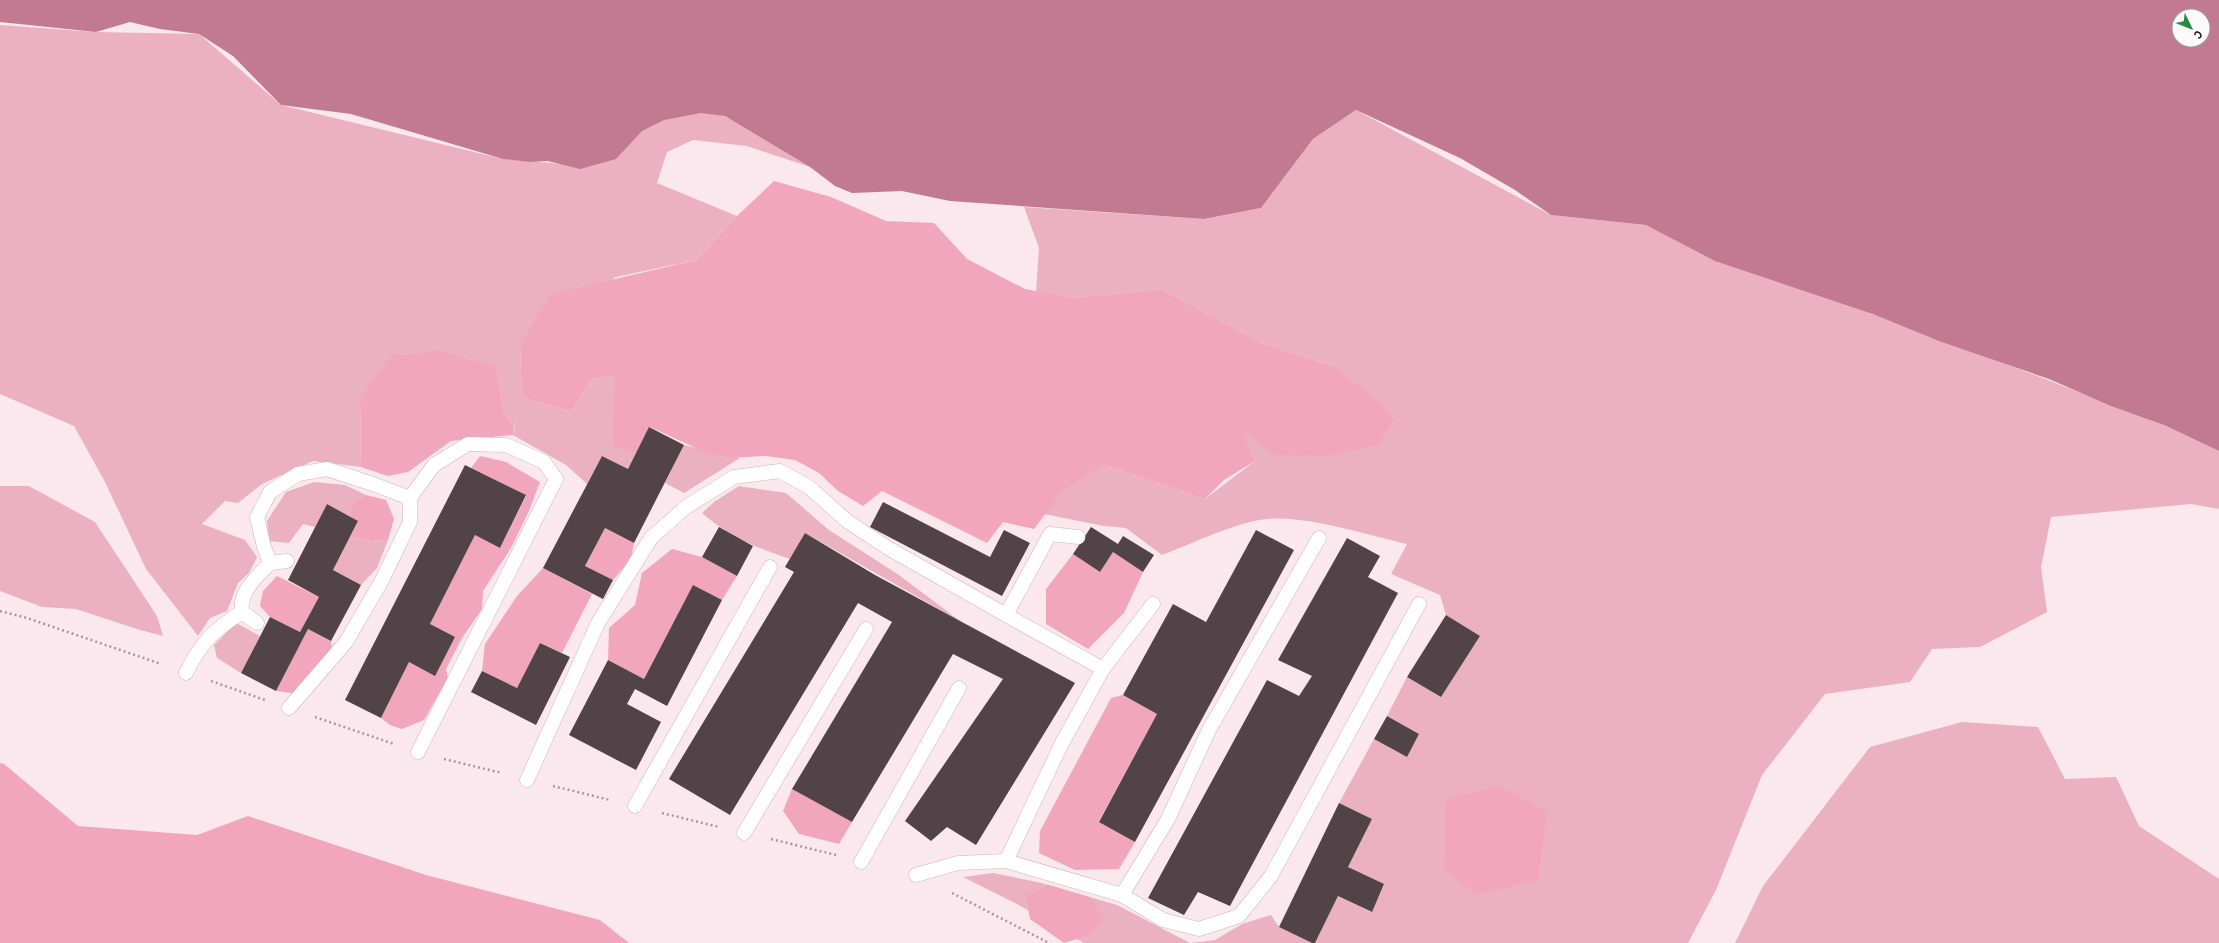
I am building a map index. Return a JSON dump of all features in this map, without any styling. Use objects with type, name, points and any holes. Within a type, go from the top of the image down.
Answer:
[{"type":"lane","points":[[289,708],[346,642],[377,588],[410,522],[410,498],[434,464],[468,444],[506,445],[544,462],[556,479],[418,752]]},
{"type":"lane","points":[[270,562],[264,547],[257,516],[270,492],[298,474],[327,469],[410,498]]},
{"type":"lane","points":[[527,780],[598,623],[651,538],[686,507],[734,477],[780,471],[809,487],[848,521],[888,548],[1102,669]]},
{"type":"lane","points":[[1006,615],[1050,534],[1078,537]]},
{"type":"lane","points":[[1122,895],[1168,819],[1209,730],[1319,538]]},
{"type":"lane","points":[[257,623],[242,612],[241,602],[250,584],[270,562],[287,561]]},
{"type":"lane","points":[[635,806],[770,567]]},
{"type":"lane","points":[[1006,861],[1062,743],[1102,669],[1153,604]]},
{"type":"lane","points":[[916,875],[958,863],[1006,861],[1122,895],[1163,920],[1199,929],[1239,916],[1271,876],[1418,604]]},
{"type":"lane","points":[[186,673],[196,652],[217,628],[242,612]]},
{"type":"lane","points":[[744,833],[866,629]]},
{"type":"lane","points":[[861,862],[959,688]]},
{"type":"shaded area","points":[[0,0],[2219,0],[2219,451],[2164,425],[2111,406],[2049,379],[1939,341],[1873,314],[1715,261],[1646,225],[1551,215],[1515,190],[1460,158],[1356,110],[1313,139],[1261,208],[1204,219],[950,201],[902,191],[852,193],[835,186],[810,167],[725,116],[701,113],[664,120],[642,131],[616,159],[580,169],[548,161],[530,162],[503,159],[351,114],[281,105],[233,56],[199,34],[160,29],[130,22],[96,32],[0,22]]},
{"type":"shaded area","points":[[0,25],[96,32],[199,34],[281,105],[503,159],[589,166],[636,91],[725,116],[810,167],[747,146],[693,140],[667,152],[657,183],[737,216],[696,260],[616,277],[520,344],[522,397],[571,412],[592,379],[615,376],[616,402],[636,453],[628,469],[602,456],[587,484],[566,465],[513,435],[517,415],[514,427],[504,412],[497,368],[360,398],[361,467],[313,461],[262,484],[238,503],[225,501],[202,524],[245,540],[257,557],[249,573],[238,583],[227,611],[210,618],[198,636],[146,569],[105,482],[74,426],[0,394]]},
{"type":"shaded area","points":[[1356,110],[1551,215],[1646,225],[2164,425],[2219,451],[2219,509],[2191,504],[2051,517],[2041,567],[2047,612],[1980,647],[1932,649],[1910,682],[1825,694],[1762,775],[1716,890],[1688,943],[1315,943],[1338,896],[1371,912],[1384,885],[1348,867],[1372,819],[1339,803],[1374,739],[1407,757],[1419,734],[1387,716],[1407,677],[1441,697],[1480,636],[1446,615],[1440,595],[1391,574],[1407,544],[1318,523],[1300,520],[1266,519],[1242,524],[1162,555],[1126,528],[1104,526],[1044,514],[1061,493],[1104,465],[1205,499],[1255,461],[1240,429],[1333,366],[1262,343],[1161,289],[1072,298],[1036,292],[1039,248],[1024,207],[1204,219],[1261,208],[1313,139]]},
{"type":"shaded area","points":[[774,181],[831,197],[886,221],[934,223],[967,259],[1025,289],[1072,298],[1161,289],[1262,343],[1333,366],[1383,406],[1394,420],[1377,445],[1326,456],[1275,455],[1241,430],[1255,461],[1224,480],[1205,499],[1104,465],[1061,493],[1034,529],[1003,522],[987,543],[882,491],[863,506],[838,491],[819,473],[795,460],[766,456],[727,458],[698,449],[650,427],[636,453],[613,445],[615,376],[592,379],[571,412],[522,397],[520,344],[551,294],[696,260],[737,216]]},
{"type":"shaded area","points":[[442,351],[497,368],[504,412],[514,427],[513,435],[451,441],[408,472],[388,476],[361,467],[360,398],[391,356]]},
{"type":"shaded area","points":[[684,445],[740,458],[684,493],[665,483]]},
{"type":"shaded area","points":[[480,456],[506,462],[540,482],[529,511],[511,548],[483,591],[482,609],[462,638],[446,669],[448,678],[424,720],[402,729],[390,725],[381,718],[409,662],[435,675],[430,624],[475,535],[500,548],[526,496],[471,468]]},
{"type":"shaded area","points":[[314,482],[345,485],[366,495],[353,501],[349,516],[327,504],[315,527],[303,524],[289,543],[269,541],[267,521],[286,492]]},
{"type":"shaded area","points":[[0,486],[29,486],[95,522],[157,616],[163,636],[76,609],[42,607],[0,591]]},
{"type":"shaded area","points":[[739,486],[786,493],[829,530],[899,575],[960,621],[805,533],[790,559],[733,535],[702,513],[714,502]]},
{"type":"shaded area","points":[[366,495],[386,500],[394,519],[388,540],[370,541],[350,537],[358,521],[349,516],[353,501]]},
{"type":"shaded area","points":[[605,528],[634,543],[631,559],[613,580],[585,566]]},
{"type":"shaded area","points":[[350,537],[370,541],[388,540],[377,568],[361,585],[333,570]]},
{"type":"shaded area","points":[[672,549],[702,557],[737,576],[722,600],[693,585],[644,679],[608,660],[609,628],[635,605],[642,573]]},
{"type":"shaded area","points":[[1113,552],[1143,572],[1124,613],[1088,649],[1046,624],[1046,589],[1073,554],[1100,572]]},
{"type":"shaded area","points":[[543,568],[592,594],[562,653],[540,643],[517,688],[482,671],[485,644],[517,596]]},
{"type":"shaded area","points":[[277,576],[319,597],[300,632],[270,617],[260,606],[263,591]]},
{"type":"shaded area","points":[[236,623],[260,636],[241,673],[217,658],[214,645]]},
{"type":"shaded area","points":[[308,629],[331,641],[332,649],[306,695],[276,691]]},
{"type":"shaded area","points":[[1123,695],[1157,714],[1099,821],[1135,842],[1119,869],[1075,870],[1039,853],[1040,831],[1111,698]]},
{"type":"shaded area","points":[[1962,722],[2038,727],[2065,779],[2116,777],[2139,826],[2219,879],[2219,943],[1735,943],[1763,886],[1870,747]]},
{"type":"shaded area","points":[[0,763],[4,764],[78,826],[197,835],[248,816],[426,875],[600,920],[629,943],[0,943]]},
{"type":"shaded area","points":[[1499,786],[1547,812],[1538,880],[1477,895],[1444,869],[1446,799]]},
{"type":"shaded area","points":[[792,789],[852,822],[839,844],[799,834],[783,811]]},
{"type":"shaded area","points":[[993,873],[1042,883],[1117,905],[1190,943],[1084,943],[1017,904],[963,877]]},
{"type":"shaded area","points":[[1049,885],[1091,898],[1103,918],[1087,936],[1064,943],[1030,919],[1026,895]]},
{"type":"shaded area","points":[[1271,915],[1279,927],[1312,943],[1191,943],[1215,940],[1242,924]]},
{"type":"building","points":[[649,427],[684,445],[634,543],[605,528],[585,566],[613,580],[603,599],[543,568],[602,456],[628,469]]},
{"type":"building","points":[[465,465],[526,495],[500,548],[475,535],[430,624],[455,637],[435,676],[409,662],[381,718],[345,700]]},
{"type":"building","points":[[883,502],[990,557],[1004,530],[1030,543],[1002,596],[870,527]]},
{"type":"building","points":[[327,504],[358,521],[333,570],[361,585],[331,641],[308,629],[276,691],[241,673],[270,617],[300,632],[319,597],[288,580]]},
{"type":"building","points":[[719,527],[753,546],[737,576],[702,557]]},
{"type":"building","points":[[1091,527],[1118,544],[1123,536],[1154,555],[1143,572],[1113,552],[1100,572],[1073,554]]},
{"type":"building","points":[[1256,530],[1294,550],[1135,842],[1099,822],[1157,714],[1123,695],[1173,604],[1206,622]]},
{"type":"building","points":[[805,533],[875,575],[1075,683],[976,845],[947,827],[931,841],[905,821],[1003,679],[953,654],[852,822],[792,789],[892,622],[858,603],[730,815],[669,779],[794,572],[785,567]]},
{"type":"building","points":[[1347,538],[1380,556],[1368,577],[1398,593],[1230,906],[1198,892],[1184,915],[1148,898],[1267,680],[1299,696],[1312,676],[1278,660]]},
{"type":"building","points":[[693,585],[722,600],[667,706],[635,689],[627,704],[661,722],[636,770],[569,735],[608,660],[644,679]]},
{"type":"building","points":[[1446,615],[1480,636],[1441,697],[1407,677]]},
{"type":"building","points":[[540,643],[570,657],[536,725],[471,692],[482,671],[517,688]]},
{"type":"building","points":[[1387,716],[1419,734],[1407,757],[1374,739]]},
{"type":"building","points":[[1339,803],[1372,819],[1348,867],[1384,884],[1372,912],[1338,896],[1315,943],[1312,943],[1279,927]]}]
